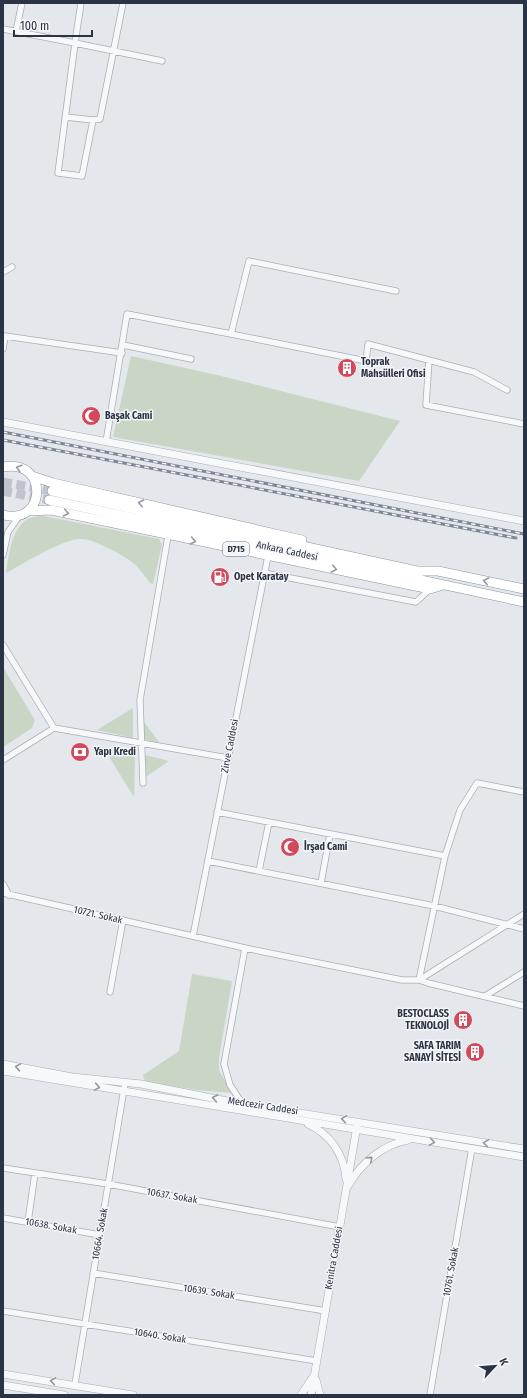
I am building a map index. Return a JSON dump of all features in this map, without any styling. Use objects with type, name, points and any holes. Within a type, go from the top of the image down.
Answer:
[{"type":"highway","points":[[3,467],[19,467],[32,476],[61,485],[438,571]]},
{"type":"highway","points":[[3,515],[10,516],[24,513],[36,498],[36,483],[32,476]]},
{"type":"highway","name":"Ankara Caddesi","points":[[524,589],[438,571],[417,571],[50,496],[524,602]]},
{"type":"highway","name":"D715","points":[[24,513],[51,510],[168,536],[430,589],[443,585]]},
{"type":"street","points":[[16,31],[22,3]]},
{"type":"street","points":[[81,3],[58,173],[82,176],[93,120]]},
{"type":"street","points":[[65,116],[100,120],[123,3]]},
{"type":"street","points":[[3,29],[75,42],[162,61]]},
{"type":"street","points":[[231,334],[248,261],[396,291]]},
{"type":"street","points":[[3,272],[12,267]]},
{"type":"street","points":[[106,442],[128,314],[366,361],[368,344],[474,372],[507,390]]},
{"type":"street","points":[[3,349],[5,336],[122,352]]},
{"type":"street","points":[[123,345],[191,360]]},
{"type":"street","points":[[429,360],[426,405],[524,424]]},
{"type":"street","points":[[3,422],[524,521]]},
{"type":"street","points":[[3,555],[8,532],[24,513]]},
{"type":"street","points":[[143,783],[140,743],[140,700],[142,680],[168,536]]},
{"type":"street","name":"Zirve Caddesi","points":[[193,936],[268,556]]},
{"type":"street","points":[[264,573],[416,602],[430,589]]},
{"type":"street","points":[[3,644],[54,728]]},
{"type":"street","points":[[3,760],[54,728],[228,758]]},
{"type":"street","points":[[419,980],[445,856],[460,810],[478,783],[524,792]]},
{"type":"street","points":[[217,812],[445,856]]},
{"type":"street","points":[[260,871],[269,822]]},
{"type":"street","points":[[321,884],[330,834]]},
{"type":"street","points":[[208,861],[434,906],[524,929]]},
{"type":"street","points":[[3,884],[6,894]]},
{"type":"street","name":"10721. Sokak","points":[[6,894],[245,948],[402,980],[419,980],[524,1006]]},
{"type":"street","points":[[419,980],[524,914]]},
{"type":"street","points":[[110,992],[123,920]]},
{"type":"street","points":[[242,1103],[230,1085],[224,1064],[245,948]]},
{"type":"street","points":[[485,996],[524,972]]},
{"type":"street","name":"Medcezir Caddesi","points":[[3,1064],[72,1077],[125,1083],[524,1149]]},
{"type":"street","name":"Medcezir Caddesi","points":[[3,1071],[524,1157]]},
{"type":"street","name":"10664. Sokak","points":[[75,1384],[125,1083]]},
{"type":"street","points":[[303,1121],[324,1133],[334,1145],[344,1168],[346,1189]]},
{"type":"street","name":"Kenitra Caddesi","points":[[312,1395],[357,1122]]},
{"type":"street","points":[[346,1189],[355,1174],[372,1157],[392,1145],[412,1139]]},
{"type":"street","name":"10761. Sokak","points":[[430,1395],[472,1148]]},
{"type":"street","name":"10637. Sokak","points":[[3,1168],[108,1184],[340,1227]]},
{"type":"street","points":[[28,1222],[35,1173]]},
{"type":"street","name":"10638. Sokak","points":[[3,1218],[100,1235]]},
{"type":"street","name":"10639. Sokak","points":[[93,1274],[326,1311]]},
{"type":"street","name":"10640. Sokak","points":[[3,1311],[317,1360]]},
{"type":"street","points":[[3,1374],[75,1384],[133,1395]]},
{"type":"street","points":[[301,1395],[315,1374]]},
{"type":"street","points":[[315,1374],[320,1395]]},
{"type":"street","points":[[3,1385],[64,1395]]},
{"type":"green space","points":[[131,356],[217,375],[400,421],[359,481],[113,437]]},
{"type":"green space","points":[[44,516],[159,539],[162,545],[153,584],[150,583],[138,567],[124,557],[98,543],[83,539],[66,542],[6,573],[11,544],[19,527],[25,521],[33,517]]},
{"type":"green space","points":[[3,667],[35,720],[32,728],[3,747]]},
{"type":"green space","points":[[133,708],[133,738],[97,730]]},
{"type":"green space","points":[[144,722],[159,742],[143,741]]},
{"type":"green space","points":[[103,747],[135,754],[134,797]]},
{"type":"green space","points":[[145,755],[169,761],[144,778]]},
{"type":"green space","points":[[192,974],[232,981],[219,1058],[219,1070],[232,1093],[197,1090],[145,1082],[143,1075],[179,1051]]},
{"type":"tunnel","points":[[3,482],[52,491]]},
{"type":"tunnel","points":[[3,491],[49,500]]},
{"type":"railway","points":[[3,432],[524,534]]},
{"type":"railway","points":[[3,440],[516,538]]},
{"type":"place","name":"Toprak Mahsülleri Ofisi","points":[[347,368]]},
{"type":"place","name":"Başak Cami","points":[[91,416]]},
{"type":"place","name":"Opet Karatay","points":[[220,577]]},
{"type":"place","name":"Yapı Kredi","points":[[80,752]]},
{"type":"place","name":"İrşad Cami","points":[[290,847]]},
{"type":"place","name":"BESTOCLASS TEKNOLOJİ","points":[[463,1020]]},
{"type":"place","name":"SAFA TARIM SANAYİ SİTESİ","points":[[475,1052]]}]
